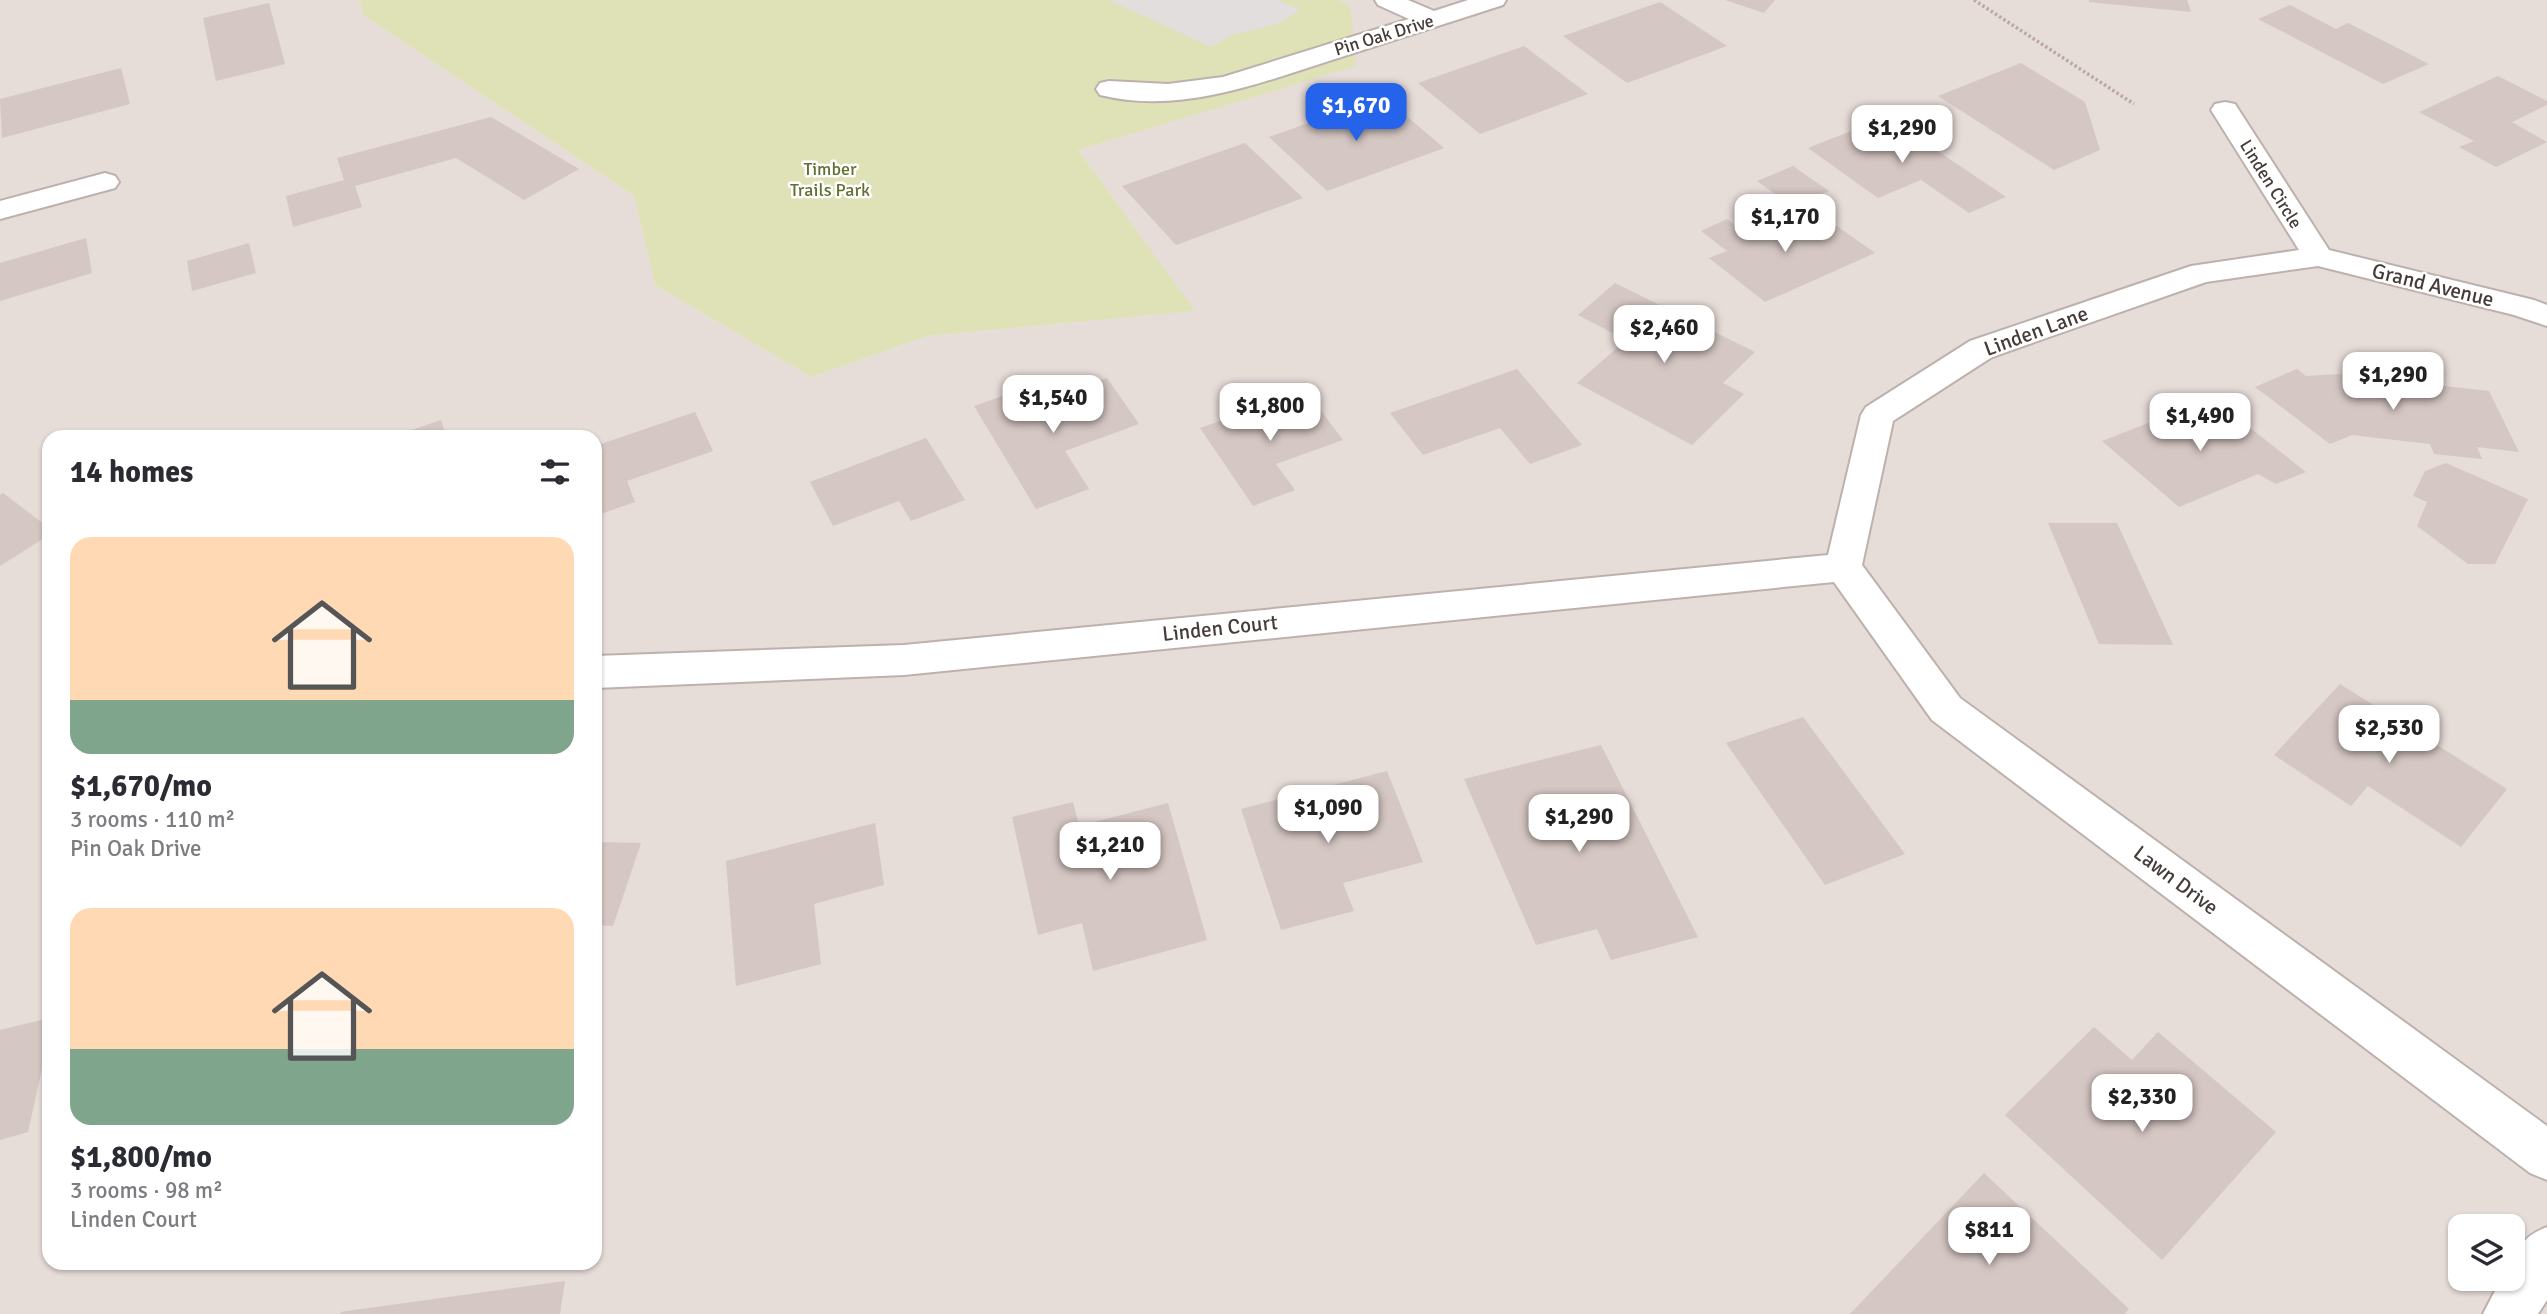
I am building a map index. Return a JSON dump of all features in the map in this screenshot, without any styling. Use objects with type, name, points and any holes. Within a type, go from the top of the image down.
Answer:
[{"type":"street","points":[[1387,0],[1434,20]]},
{"type":"street","name":"Pin Oak Drive","points":[[1109,89],[1144,95],[1185,92],[1227,83],[1494,0]]},
{"type":"street","name":"Linden Circle","points":[[2225,110],[2318,257]]},
{"type":"street","points":[[0,210],[105,182]]},
{"type":"street","name":"Grand Avenue","points":[[2318,257],[2523,307],[2547,316]]},
{"type":"street","name":"Linden Lane","points":[[1843,566],[1878,415],[1981,349],[2202,272],[2318,257]]},
{"type":"street","name":"Linden Court","points":[[602,672],[904,660],[1843,566]]},
{"type":"street","name":"Lawn Drive","points":[[1843,566],[1945,709],[2547,1156]]},
{"type":"street","points":[[2508,1314],[2547,1252]]},
{"type":"path","points":[[1974,0],[2134,104]]},
{"type":"shaded area","points":[[0,0],[360,0],[363,15],[634,196],[655,285],[811,377],[928,336],[1194,311],[1078,150],[1355,66],[1348,5],[1339,0],[2547,0],[2547,1314],[0,1314]]},
{"type":"shaded area","points":[[1109,0],[1278,0],[1300,10],[1278,24],[1232,35],[1211,47]]},
{"type":"green space","name":"Timber Trails Park","points":[[360,0],[1339,0],[1348,5],[1351,12],[1356,66],[1078,150],[1195,311],[928,336],[811,377],[655,285],[634,196],[363,15]]},
{"type":"building","points":[[1725,0],[1775,0],[1764,13]]},
{"type":"building","points":[[2187,0],[2191,12],[2089,2]]},
{"type":"building","points":[[1660,2],[1727,46],[1627,83],[1563,36]]},
{"type":"building","points":[[269,3],[285,64],[216,81],[203,18]]},
{"type":"building","points":[[2290,5],[2336,29],[2348,23],[2429,64],[2383,84],[2258,19]]},
{"type":"building","points":[[1524,46],[1588,94],[1480,134],[1418,83]]},
{"type":"building","points":[[2021,63],[2085,102],[2100,150],[2054,170],[1938,96]]},
{"type":"building","points":[[121,68],[130,104],[2,138],[0,99]]},
{"type":"building","points":[[2498,76],[2547,101],[2547,105],[2512,122],[2547,142],[2496,167],[2459,147],[2474,141],[2419,112]]},
{"type":"building","points":[[1383,96],[1444,148],[1327,191],[1269,137]]},
{"type":"building","points":[[491,117],[579,169],[524,200],[456,158],[355,186],[362,207],[293,227],[286,196],[344,180],[337,158]]},
{"type":"building","points":[[1887,117],[2006,197],[1969,213],[1921,180],[1878,198],[1808,148]]},
{"type":"building","points":[[1245,143],[1303,198],[1176,245],[1122,186]]},
{"type":"building","points":[[1793,166],[1829,191],[1793,207],[1757,181]]},
{"type":"building","points":[[1817,212],[1875,253],[1765,302],[1709,258],[1727,251],[1701,231],[1727,219],[1753,239]]},
{"type":"building","points":[[86,238],[92,273],[0,301],[0,263]]},
{"type":"building","points":[[249,243],[256,273],[192,291],[187,261]]},
{"type":"building","points":[[1615,283],[1755,352],[1723,383],[1744,394],[1692,445],[1577,383],[1626,340],[1578,315]]},
{"type":"building","points":[[1517,369],[1582,445],[1530,464],[1500,428],[1423,455],[1390,413]]},
{"type":"building","points":[[2297,369],[2306,376],[2339,374],[2489,391],[2519,452],[2477,447],[2482,459],[2434,454],[2430,444],[2352,435],[2330,444],[2255,387]]},
{"type":"building","points":[[1107,378],[1139,424],[1065,451],[1089,489],[1036,509],[974,406],[1032,386],[1042,401]]},
{"type":"building","points":[[1306,391],[1343,440],[1276,464],[1295,490],[1253,506],[1200,428]]},
{"type":"building","points":[[2212,398],[2306,472],[2276,484],[2258,474],[2179,507],[2102,441]]},
{"type":"building","points":[[695,412],[713,451],[627,481],[635,502],[602,514],[602,444]]},
{"type":"building","points":[[441,420],[444,430],[412,430]]},
{"type":"building","points":[[926,438],[965,500],[911,521],[899,501],[833,526],[810,482]]},
{"type":"building","points":[[2446,463],[2528,499],[2495,564],[2468,564],[2417,526],[2427,502],[2413,496],[2425,471]]},
{"type":"building","points":[[3,493],[42,523],[42,539],[0,566],[0,495]]},
{"type":"building","points":[[2048,523],[2117,523],[2173,645],[2099,644]]},
{"type":"building","points":[[2340,684],[2507,789],[2461,847],[2368,786],[2351,806],[2274,755]]},
{"type":"building","points":[[1803,717],[1905,854],[1825,885],[1726,743]]},
{"type":"building","points":[[1601,745],[1698,937],[1611,960],[1597,929],[1536,945],[1464,779]]},
{"type":"building","points":[[1387,771],[1423,862],[1343,883],[1354,911],[1281,930],[1241,809]]},
{"type":"building","points":[[1073,802],[1079,826],[1168,803],[1207,940],[1093,971],[1082,923],[1038,935],[1012,817]]},
{"type":"building","points":[[875,823],[884,885],[814,904],[821,964],[736,986],[726,861]]},
{"type":"building","points":[[602,842],[641,843],[613,926],[602,925]]},
{"type":"building","points":[[42,1020],[42,1069],[28,1132],[0,1140],[0,1030]]},
{"type":"building","points":[[2094,1027],[2132,1060],[2158,1032],[2276,1132],[2162,1260],[2005,1115]]},
{"type":"building","points":[[1984,1173],[2129,1309],[2125,1314],[1850,1314]]},
{"type":"building","points":[[565,1281],[560,1314],[340,1312]]}]
